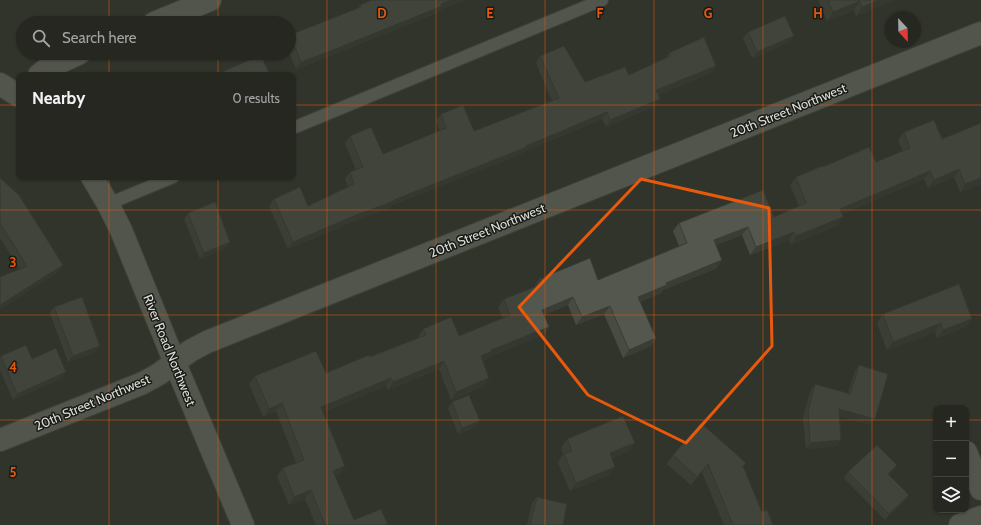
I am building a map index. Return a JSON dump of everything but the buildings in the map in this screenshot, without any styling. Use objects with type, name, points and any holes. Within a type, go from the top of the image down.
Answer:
[{"type":"street","points":[[171,16],[210,0]]},
{"type":"street","name":"20th Street Northwest","points":[[1,436],[143,382],[159,374],[190,351],[207,342],[981,33]]},
{"type":"street","points":[[43,72],[65,60]]},
{"type":"street","points":[[0,84],[16,94]]},
{"type":"street","name":"River Road Northwest","points":[[94,180],[121,230],[174,363],[243,525]]},
{"type":"street","points":[[969,459],[981,489]]},
{"type":"street","points":[[960,525],[981,517]]},
{"type":"lane","points":[[296,127],[602,0]]},
{"type":"lane","points":[[108,204],[166,180]]},
{"type":"highlighted area","points":[[641,179],[769,208],[772,346],[686,443],[588,395],[519,307]]}]
